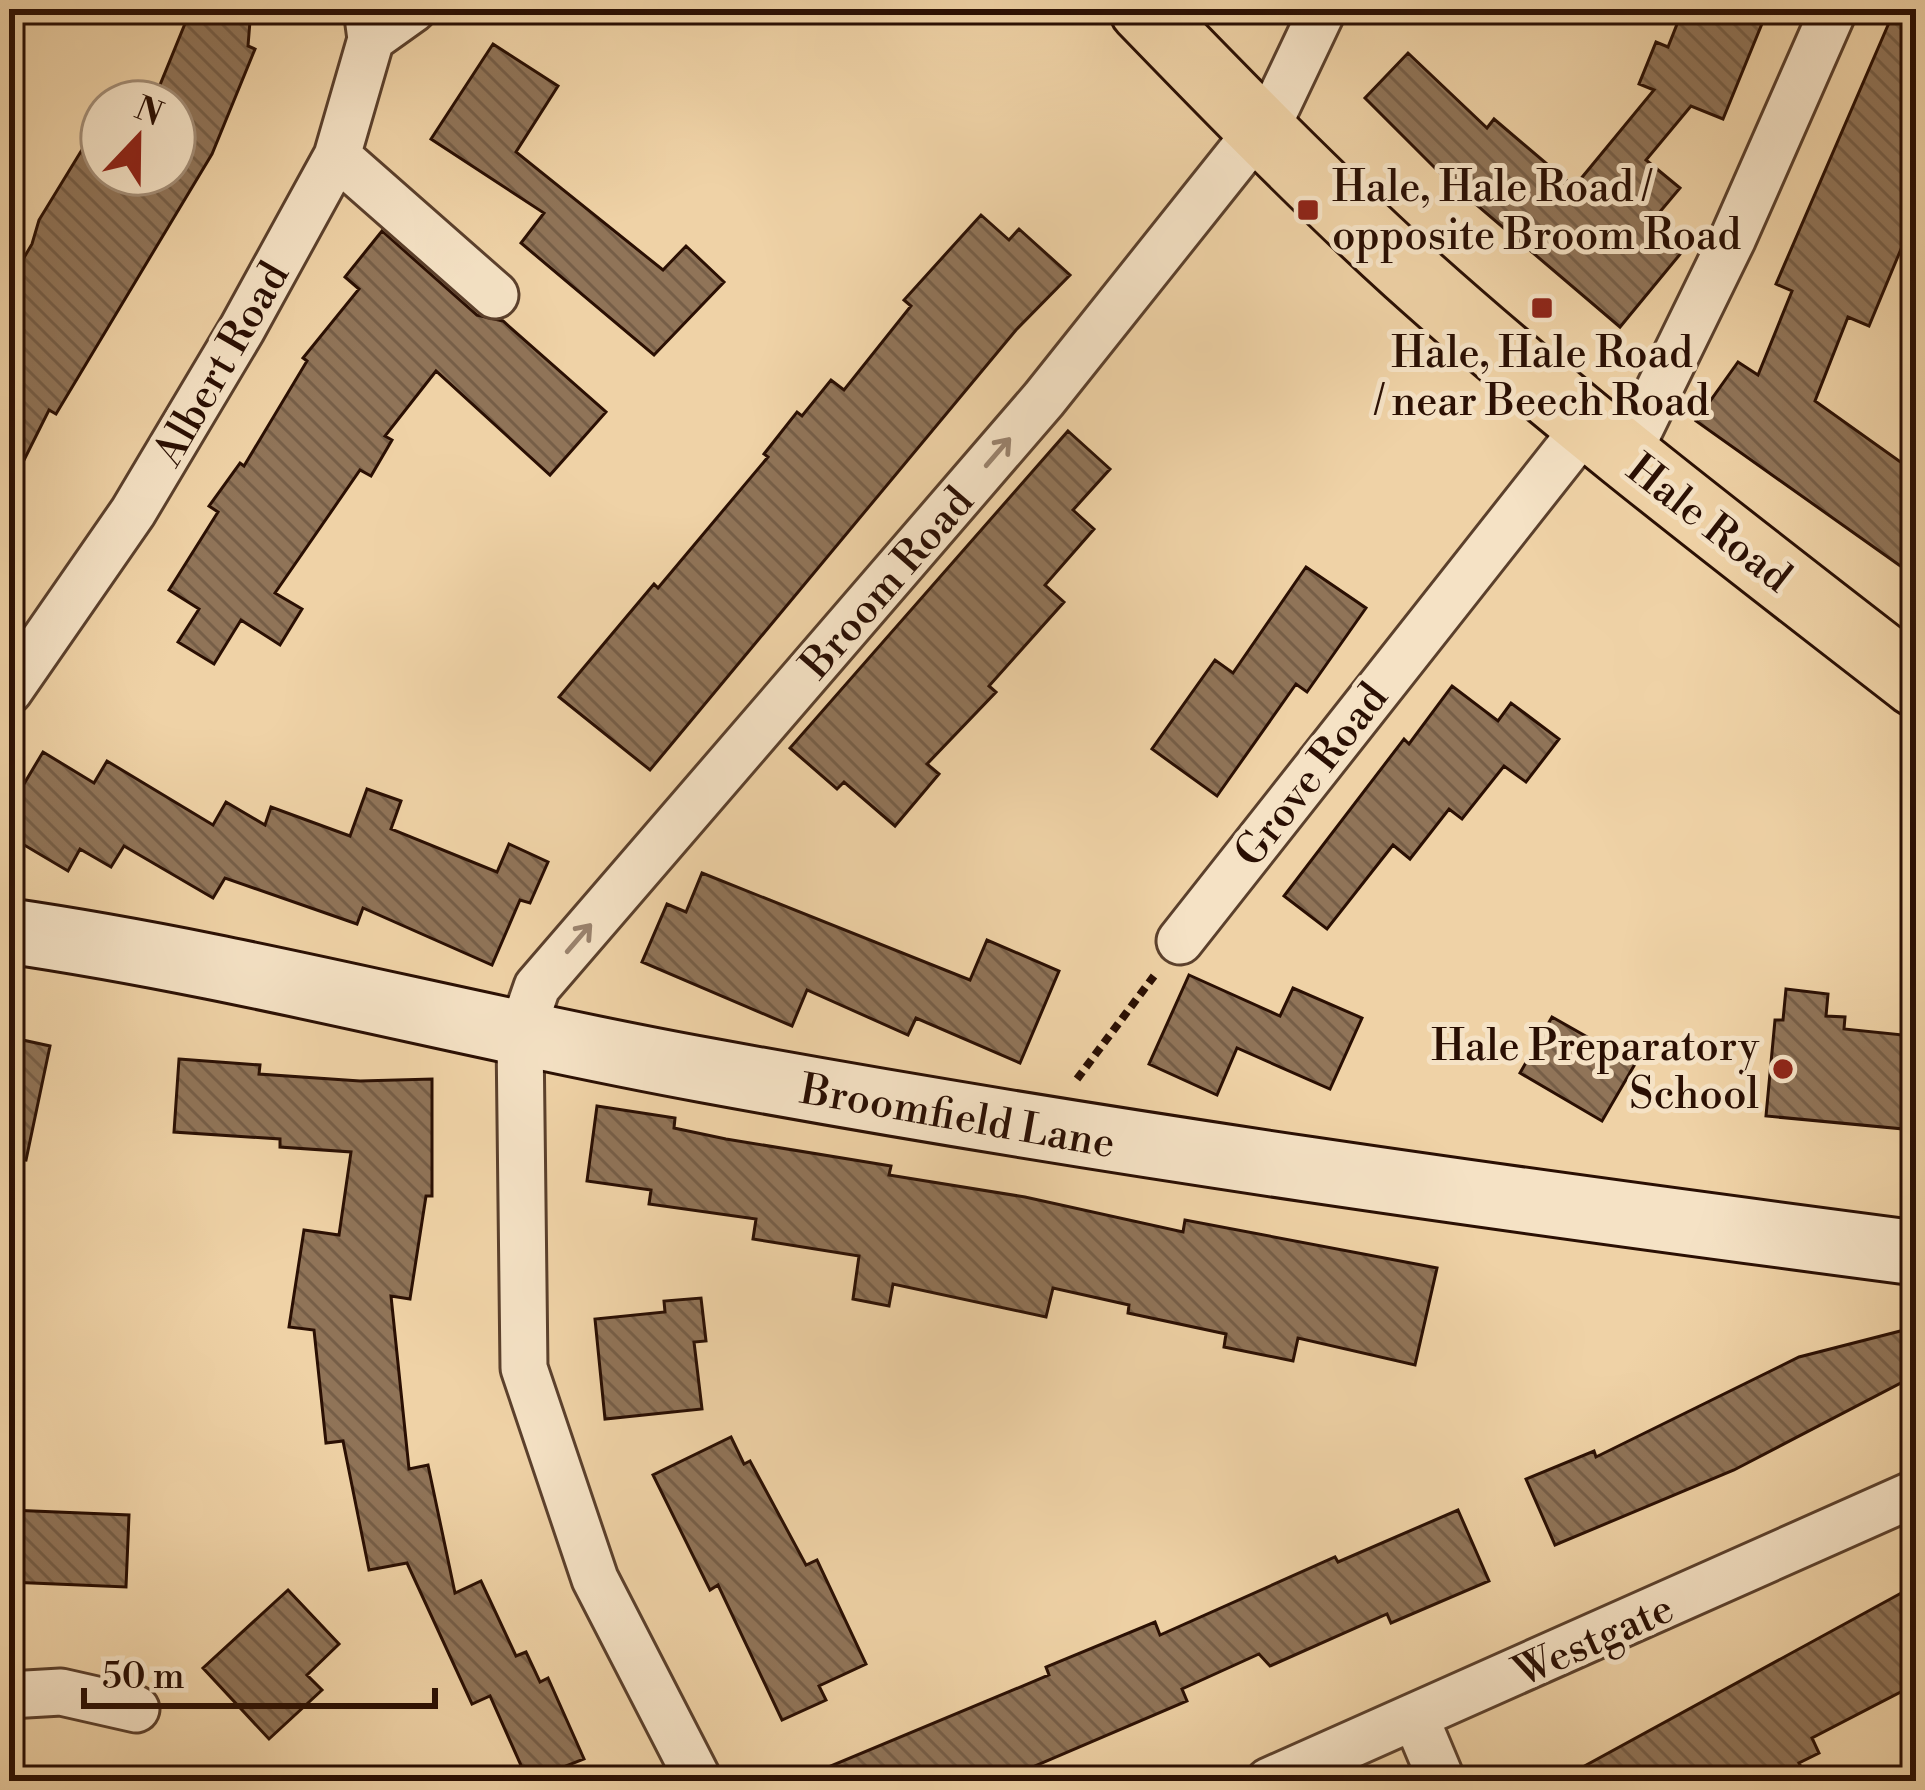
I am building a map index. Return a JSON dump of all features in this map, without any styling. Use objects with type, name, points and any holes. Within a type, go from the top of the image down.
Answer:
[{"type":"main road","name":"Hale Road","points":[[1143,9],[1259,129],[1408,271],[1607,441],[1916,683]]},
{"type":"main road","name":"Broomfield Lane","points":[[9,931],[151,952],[520,1036],[1049,1134],[1916,1253]]},
{"type":"street","points":[[369,24],[413,9]]},
{"type":"street","name":"Broom Road","points":[[520,1036],[537,987],[1044,399],[1259,129],[1293,78],[1323,9]]},
{"type":"street","name":"Grove Road","points":[[1180,941],[1607,441],[1733,238],[1834,9]]},
{"type":"street","name":"Albert Road","points":[[9,691],[133,512],[337,156],[369,24]]},
{"type":"street","points":[[337,156],[495,295]]},
{"type":"street","points":[[520,1036],[524,1368],[595,1579],[699,1781]]},
{"type":"street","name":"Westgate","points":[[1269,1781],[1916,1493]]},
{"type":"street","points":[[9,1695],[61,1692],[136,1709]]},
{"type":"street","points":[[1416,1719],[1442,1781]]},
{"type":"path","points":[[1049,1134],[1061,1100],[1180,941]]},
{"type":"building","points":[[191,9],[251,9],[248,46],[255,49],[198,177],[198,78],[163,78]]},
{"type":"building","points":[[1683,9],[1768,9],[1723,119],[1691,106],[1646,160],[1680,188],[1653,220],[1686,247],[1620,327],[1445,178],[1365,98],[1408,53],[1487,128],[1494,119],[1574,187],[1654,90],[1639,84],[1656,42],[1668,47]]},
{"type":"building","points":[[1895,9],[1916,9],[1916,213],[1869,326],[1848,317],[1815,401],[1916,473],[1916,577],[1696,421],[1738,362],[1758,375],[1792,291],[1776,284]]},
{"type":"building","points":[[493,44],[558,86],[516,152],[663,270],[686,246],[724,282],[654,355],[521,243],[544,213],[431,139]]},
{"type":"building","points":[[78,156],[78,198],[186,198],[56,414],[49,410],[9,490],[9,283],[32,244],[39,220]]},
{"type":"building","points":[[981,215],[1009,240],[1019,229],[1070,275],[1016,330],[650,770],[559,697],[768,457],[764,454],[797,412],[802,416],[831,380],[844,390],[911,306],[904,300]]},
{"type":"building","points":[[382,231],[477,315],[503,321],[606,412],[550,475],[436,371],[385,436],[392,440],[371,476],[360,470],[275,593],[302,609],[280,645],[241,620],[214,664],[178,642],[199,609],[169,590],[218,512],[209,506],[240,463],[244,466],[307,361],[303,358],[359,289],[345,277]]},
{"type":"building","points":[[1068,431],[1110,469],[1073,510],[1094,529],[1045,585],[1064,602],[989,686],[996,692],[927,764],[939,774],[895,826],[844,782],[837,789],[790,748]]},
{"type":"building","points":[[1306,567],[1366,608],[1307,692],[1296,684],[1217,796],[1152,749],[1215,660],[1233,673]]},
{"type":"building","points":[[1452,686],[1498,721],[1511,703],[1559,739],[1526,782],[1504,766],[1462,819],[1449,809],[1410,859],[1393,845],[1327,929],[1284,896],[1404,739],[1409,744]]},
{"type":"building","points":[[43,752],[94,783],[107,761],[213,825],[226,802],[265,825],[271,807],[350,836],[367,789],[401,801],[391,829],[497,872],[509,844],[548,862],[530,903],[520,900],[492,965],[363,908],[357,924],[225,878],[213,898],[124,846],[111,867],[80,849],[68,871],[9,836],[9,809]]},
{"type":"building","points":[[702,873],[970,980],[987,940],[1059,971],[1020,1063],[916,1018],[908,1035],[807,990],[792,1026],[642,962],[667,904],[686,912]]},
{"type":"building","points":[[1189,975],[1280,1016],[1293,988],[1362,1018],[1330,1089],[1237,1048],[1217,1095],[1149,1064]]},
{"type":"building","points":[[1786,989],[1828,994],[1826,1016],[1845,1017],[1844,1029],[1913,1036],[1904,1129],[1766,1116],[1775,1020],[1783,1020]]},
{"type":"building","points":[[1552,1017],[1635,1064],[1602,1121],[1520,1073]]},
{"type":"building","points":[[9,1037],[50,1046],[26,1160],[9,1158]]},
{"type":"building","points":[[179,1059],[260,1065],[259,1074],[360,1081],[432,1079],[432,1196],[426,1196],[410,1299],[391,1296],[409,1469],[428,1465],[455,1593],[481,1581],[516,1656],[526,1652],[540,1682],[548,1678],[584,1759],[528,1781],[490,1696],[472,1704],[407,1563],[369,1570],[343,1441],[326,1443],[314,1330],[289,1327],[304,1230],[339,1235],[351,1152],[280,1147],[280,1139],[174,1132]]},
{"type":"building","points":[[597,1106],[675,1118],[674,1128],[726,1139],[891,1166],[889,1175],[1025,1197],[1183,1232],[1185,1220],[1437,1268],[1415,1365],[1298,1338],[1293,1361],[1224,1347],[1226,1334],[1128,1313],[1129,1305],[1053,1288],[1046,1317],[893,1284],[889,1306],[853,1299],[859,1256],[753,1239],[756,1219],[649,1204],[651,1190],[587,1181]]},
{"type":"building","points":[[701,1298],[706,1341],[694,1342],[702,1409],[605,1419],[595,1319],[665,1312],[664,1301]]},
{"type":"building","points":[[1916,1327],[1916,1375],[1734,1470],[1555,1545],[1526,1479],[1594,1451],[1596,1457],[1799,1357]]},
{"type":"building","points":[[731,1437],[744,1464],[750,1461],[806,1565],[817,1560],[866,1664],[819,1686],[826,1700],[782,1720],[718,1585],[710,1590],[653,1475]]},
{"type":"building","points":[[9,1510],[129,1515],[126,1587],[9,1582]]},
{"type":"building","points":[[1458,1510],[1489,1581],[1391,1623],[1387,1614],[1270,1666],[1259,1654],[1182,1689],[1187,1701],[1000,1781],[795,1781],[1049,1675],[1046,1667],[1155,1622],[1160,1635],[1335,1557],[1338,1562]]},
{"type":"building","points":[[1916,1585],[1916,1684],[1812,1738],[1819,1753],[1799,1763],[1808,1781],[1557,1781]]},
{"type":"building","points":[[288,1590],[339,1644],[307,1675],[322,1690],[269,1739],[203,1668]]},
{"type":"place","name":"Hale, Hale Road / opposite Broom Road","points":[[1308,210]]},
{"type":"place","name":"Hale, Hale Road / near Beech Road","points":[[1542,308]]},
{"type":"place","name":"Hale Preparatory School","points":[[1783,1069]]}]
